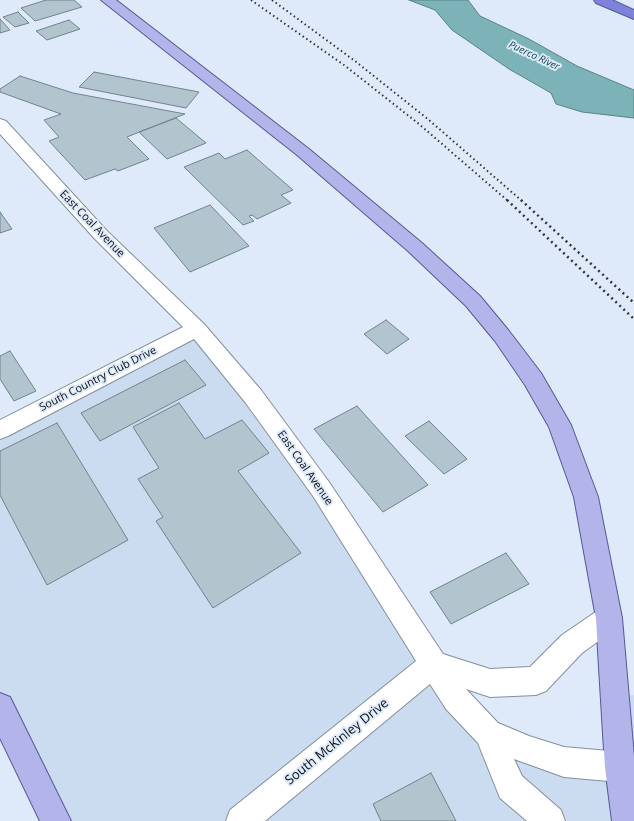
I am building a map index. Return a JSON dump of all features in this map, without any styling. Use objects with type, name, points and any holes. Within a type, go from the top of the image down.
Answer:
[{"type":"highway","points":[[601,0],[634,15]]},
{"type":"main road","points":[[108,0],[303,152],[415,247],[473,301],[502,336],[533,379],[560,425],[586,497],[610,618],[620,767],[628,821]]},
{"type":"main road","points":[[0,707],[56,821]]},
{"type":"street","name":"East Coal Avenue","points":[[0,124],[100,235],[197,329],[253,396],[321,489],[456,699],[488,733],[528,750],[564,762],[620,767]]},
{"type":"street","name":"South Country Club Drive","points":[[0,430],[197,329]]},
{"type":"street","points":[[433,664],[490,683],[536,681],[572,644],[610,618]]},
{"type":"street","name":"South McKinley Drive","points":[[241,821],[433,664]]},
{"type":"street","points":[[488,733],[511,787],[550,821]]},
{"type":"shaded area","points":[[197,329],[488,733],[619,767],[615,695],[634,695],[634,821],[56,821],[0,707],[0,430]]},
{"type":"water","name":"Puerco River","points":[[409,0],[468,0],[480,16],[529,39],[577,66],[634,90],[634,118],[582,112],[556,104],[551,93],[509,69],[452,30],[435,10]]},
{"type":"building","points":[[46,0],[74,0],[82,7],[35,21],[21,8]]},
{"type":"building","points":[[18,12],[29,23],[15,27],[3,17]]},
{"type":"building","points":[[0,19],[10,30],[0,33]]},
{"type":"building","points":[[69,20],[80,29],[47,40],[36,31]]},
{"type":"building","points":[[94,72],[199,92],[186,108],[79,87]]},
{"type":"building","points":[[20,76],[73,93],[185,114],[127,137],[149,159],[118,171],[115,169],[85,180],[49,141],[59,137],[44,120],[61,114],[0,92],[0,89]]},
{"type":"building","points":[[176,118],[206,143],[167,159],[139,132]]},
{"type":"building","points":[[247,150],[293,190],[281,195],[291,203],[257,219],[252,215],[249,216],[254,221],[243,225],[184,167],[219,153],[225,159]]},
{"type":"building","points":[[210,205],[249,246],[190,272],[154,228]]},
{"type":"building","points":[[0,212],[12,229],[0,233]]},
{"type":"building","points":[[386,320],[409,339],[387,354],[364,334]]},
{"type":"building","points":[[10,351],[36,391],[14,401],[0,379],[0,356]]},
{"type":"building","points":[[185,360],[206,385],[100,441],[81,413]]},
{"type":"building","points":[[179,403],[205,439],[242,420],[269,453],[238,471],[301,553],[213,608],[156,521],[163,517],[138,479],[159,468],[133,427]]},
{"type":"building","points":[[357,406],[428,485],[383,512],[314,429]]},
{"type":"building","points":[[429,421],[467,459],[444,474],[405,436]]},
{"type":"building","points":[[57,423],[128,540],[47,585],[0,495],[0,451]]},
{"type":"building","points":[[506,553],[529,584],[451,624],[430,592]]},
{"type":"building","points":[[431,773],[456,821],[381,821],[373,804]]},
{"type":"railway","points":[[251,0],[344,65],[419,124],[508,201]]},
{"type":"railway","points":[[272,0],[355,61],[429,120],[522,201]]},
{"type":"railway","points":[[507,200],[634,319]]},
{"type":"railway","points":[[521,200],[634,303]]}]
